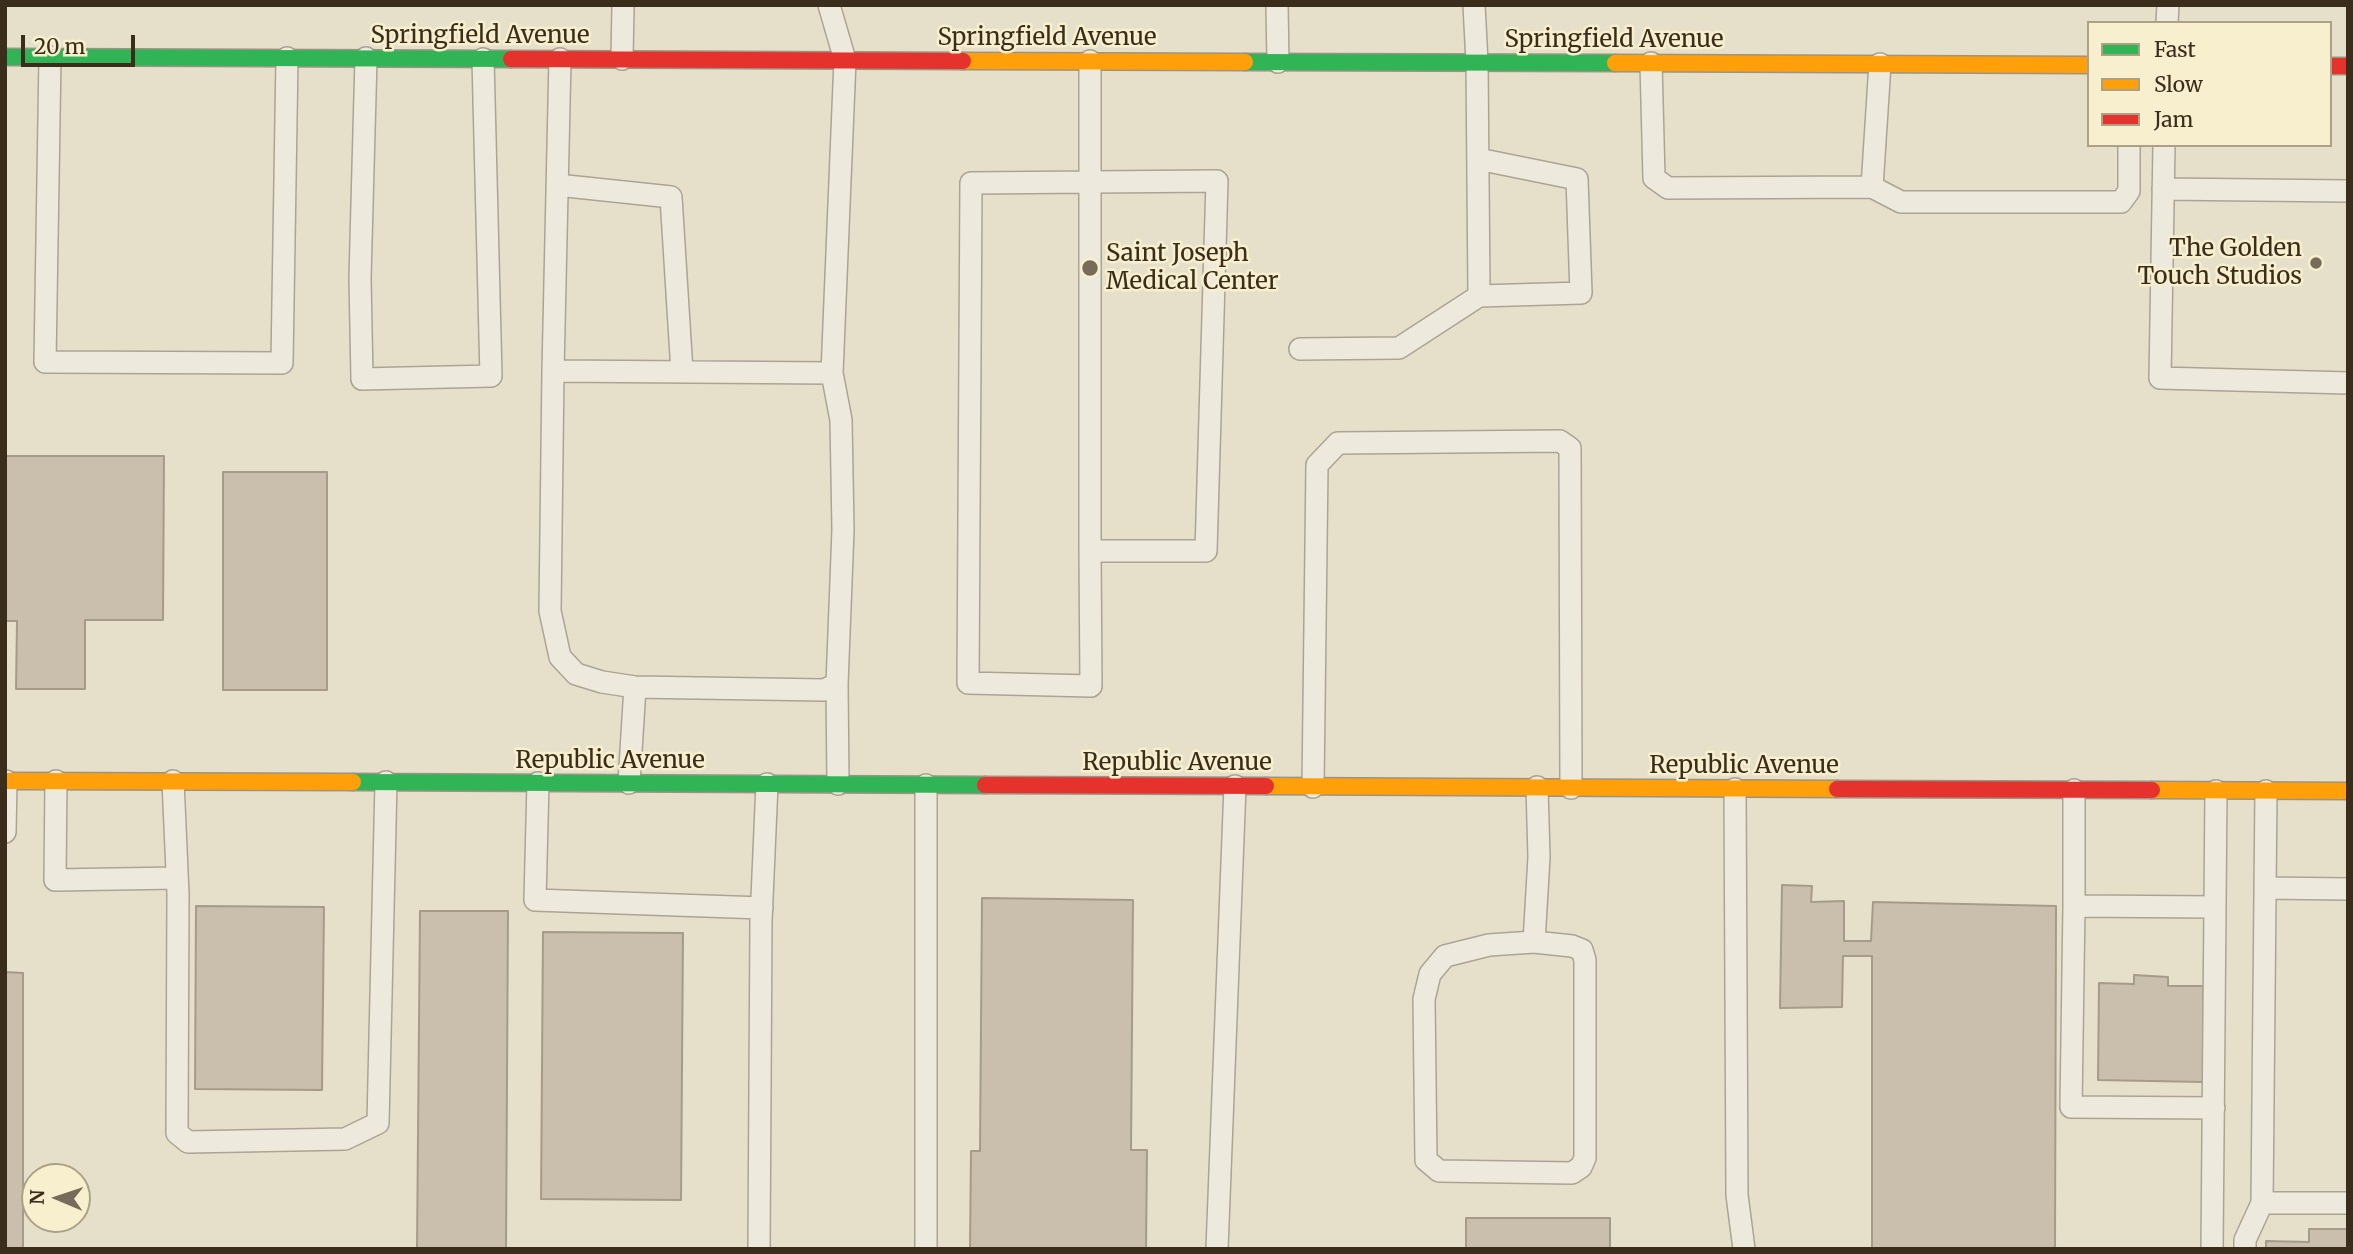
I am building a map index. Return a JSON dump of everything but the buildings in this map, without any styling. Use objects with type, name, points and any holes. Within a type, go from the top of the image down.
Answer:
[{"type":"street","name":"Springfield Avenue","points":[[5,57],[2087,65]]},
{"type":"street","name":"Republic Avenue","points":[[6,781],[2348,791]]},
{"type":"lane","points":[[622,59],[623,5]]},
{"type":"lane","points":[[829,5],[845,60],[832,373],[842,421],[843,530],[837,684],[838,784]]},
{"type":"lane","points":[[1277,5],[1278,62]]},
{"type":"lane","points":[[1474,5],[1479,296]]},
{"type":"lane","points":[[50,57],[45,362],[282,363],[287,58]]},
{"type":"lane","points":[[366,58],[360,278],[362,379],[491,376],[483,59]]},
{"type":"lane","points":[[560,59],[552,371],[550,611],[560,657],[576,674],[602,682],[635,687],[769,687],[824,690],[837,684]]},
{"type":"lane","points":[[1090,61],[1090,182],[1090,551],[1091,686],[968,683],[971,183],[1090,182],[1217,181],[1206,551],[1090,551]]},
{"type":"lane","points":[[1651,63],[1654,178],[1668,188],[1872,187],[1901,202],[2121,202],[2129,191],[2129,147]]},
{"type":"lane","points":[[1872,187],[1880,64]]},
{"type":"lane","points":[[2164,147],[2160,377],[2348,383]]},
{"type":"lane","points":[[1300,349],[1399,348],[1479,296],[1581,293],[1577,179],[1478,159]]},
{"type":"lane","points":[[557,185],[671,197],[682,372]]},
{"type":"lane","points":[[2163,189],[2348,191]]},
{"type":"lane","points":[[552,371],[832,373]]},
{"type":"lane","points":[[1313,787],[1317,465],[1338,443],[1560,441],[1570,448],[1571,788]]},
{"type":"lane","points":[[629,783],[635,687]]},
{"type":"lane","points":[[5,832],[6,781]]},
{"type":"lane","points":[[56,781],[55,880],[177,878]]},
{"type":"lane","points":[[173,781],[177,878],[177,1133],[188,1142],[345,1139],[378,1123],[386,782]]},
{"type":"lane","points":[[537,783],[535,900],[762,908]]},
{"type":"lane","points":[[759,1249],[762,908],[767,784]]},
{"type":"lane","points":[[926,785],[926,1249]]},
{"type":"lane","points":[[1217,1249],[1235,786]]},
{"type":"lane","points":[[1534,943],[1539,857],[1537,788]]},
{"type":"lane","points":[[1735,789],[1737,1195],[1744,1249]]},
{"type":"lane","points":[[2074,790],[2071,1107],[2214,1108]]},
{"type":"lane","points":[[2212,1249],[2216,791]]},
{"type":"lane","points":[[2245,1249],[2245,1240],[2262,1202],[2266,791]]},
{"type":"lane","points":[[2265,888],[2348,889]]},
{"type":"lane","points":[[2074,906],[2215,907]]},
{"type":"lane","points":[[1534,943],[1572,946],[1582,950],[1585,1158],[1581,1167],[1572,1173],[1439,1171],[1426,1160],[1424,999],[1430,974],[1445,956],[1489,945],[1534,943]]},
{"type":"lane","points":[[2262,1202],[2348,1203]]},
{"type":"traffic: fast","points":[[5,57],[511,59]]},
{"type":"traffic: fast","points":[[1245,62],[1615,63]]},
{"type":"traffic: fast","points":[[353,782],[985,785]]},
{"type":"traffic: slow","points":[[963,61],[1245,62]]},
{"type":"traffic: slow","points":[[1615,63],[2087,65]]},
{"type":"traffic: slow","points":[[5,781],[353,782]]},
{"type":"traffic: slow","points":[[1266,786],[1837,789]]},
{"type":"traffic: slow","points":[[2152,790],[2348,791]]},
{"type":"traffic: jam","points":[[511,59],[963,61]]},
{"type":"traffic: jam","points":[[2332,66],[2348,66]]},
{"type":"traffic: jam","points":[[985,785],[1266,786]]},
{"type":"traffic: jam","points":[[1837,789],[2152,790]]},
{"type":"place","name":"The Golden Touch Studios","points":[[2316,263]]},
{"type":"place","name":"Saint Joseph Medical Center","points":[[1090,268]]}]
